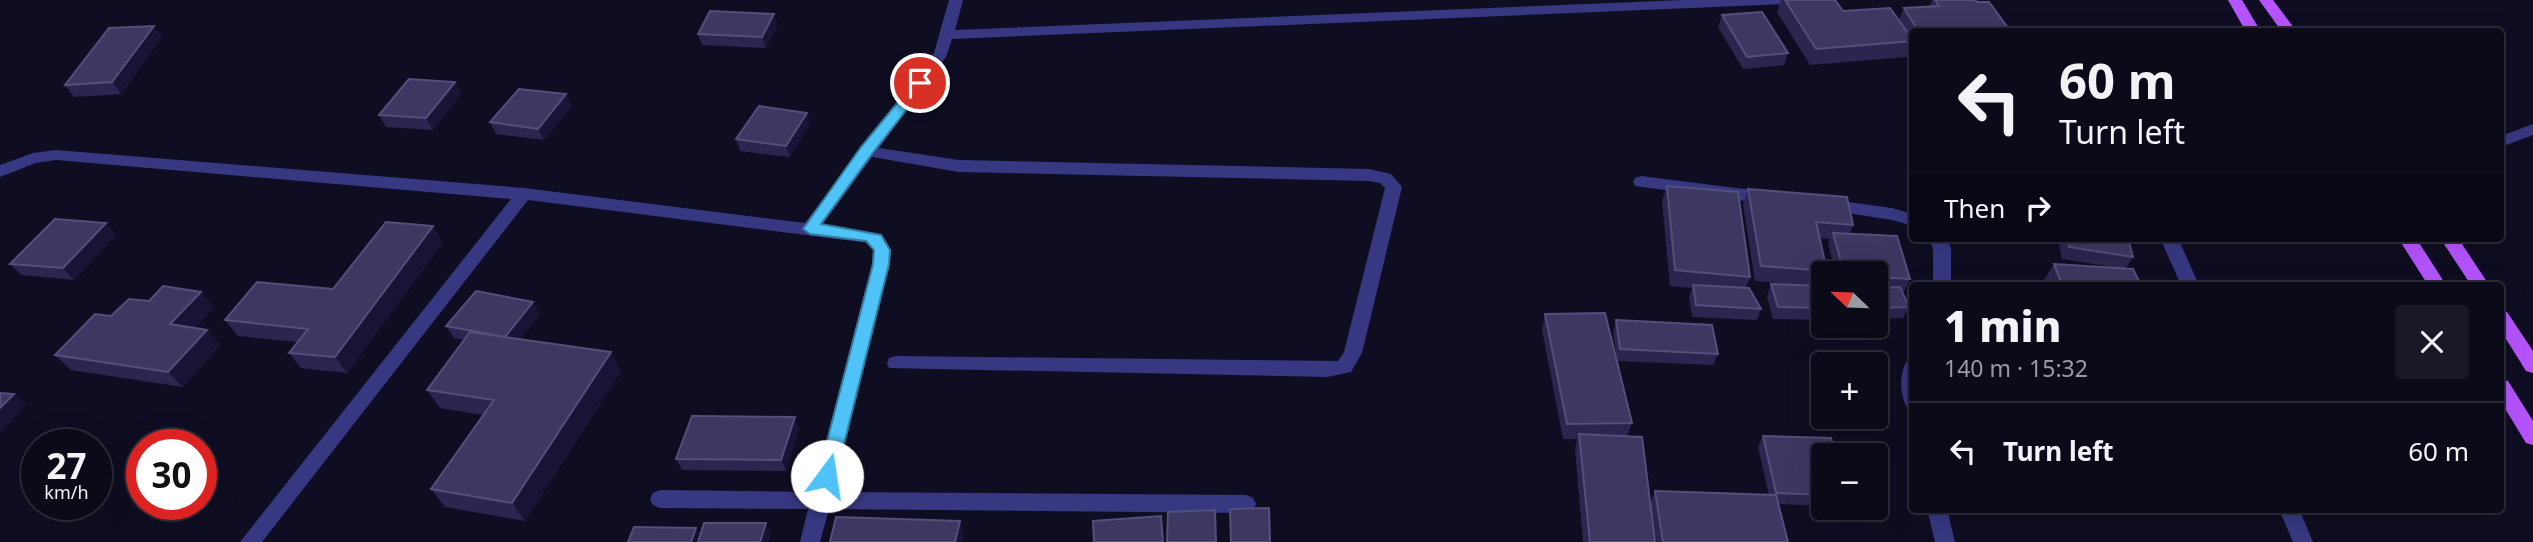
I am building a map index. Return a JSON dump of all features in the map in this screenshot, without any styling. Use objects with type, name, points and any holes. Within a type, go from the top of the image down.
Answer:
[{"type":"main road","points":[[2235,0],[2252,28]]},
{"type":"main road","points":[[2266,0],[2287,28]]},
{"type":"main road","points":[[2410,242],[2435,282]]},
{"type":"main road","points":[[2452,242],[2478,282]]},
{"type":"main road","points":[[2504,322],[2533,366]]},
{"type":"main road","points":[[2504,391],[2533,437]]},
{"type":"street","points":[[810,229],[866,150],[941,54],[949,35],[957,0]]},
{"type":"street","points":[[949,35],[1436,7],[1788,0]]},
{"type":"street","points":[[2504,141],[2533,129]]},
{"type":"street","points":[[2504,142],[2533,141]]},
{"type":"street","points":[[866,150],[959,166],[1369,175],[1385,178],[1394,187],[1353,353],[1344,367],[1327,370],[896,363]]},
{"type":"street","points":[[0,171],[33,158],[57,155],[524,194],[875,239],[882,250],[881,264],[810,542]]},
{"type":"street","points":[[1641,182],[1786,200]]},
{"type":"street","points":[[250,542],[524,194]]},
{"type":"street","points":[[1813,204],[1892,214],[1909,219]]},
{"type":"street","points":[[1939,242],[1942,248],[1942,282]]},
{"type":"street","points":[[2171,242],[2189,282]]},
{"type":"street","points":[[660,499],[1246,504]]},
{"type":"street","points":[[1938,513],[1945,542]]},
{"type":"street","points":[[2291,513],[2303,542]]},
{"type":"building","points":[[1785,0],[1835,0],[1843,11],[1890,8],[1909,34],[1909,41],[1816,49]]},
{"type":"building","points":[[1935,0],[1989,2],[2008,28],[1916,28],[1904,8],[1939,6]]},
{"type":"building","points":[[710,11],[774,14],[762,37],[698,34]]},
{"type":"building","points":[[1762,12],[1788,53],[1747,57],[1722,15]]},
{"type":"building","points":[[154,26],[112,82],[65,85],[109,28]]},
{"type":"building","points":[[409,79],[455,82],[426,118],[379,115]]},
{"type":"building","points":[[519,89],[566,94],[538,129],[490,122]]},
{"type":"building","points":[[759,106],[807,113],[786,146],[736,139]]},
{"type":"building","points":[[1667,186],[1738,192],[1750,277],[1675,270]]},
{"type":"building","points":[[1748,189],[1847,197],[1853,225],[1816,222],[1825,261],[1811,261],[1811,270],[1761,266]]},
{"type":"building","points":[[55,219],[106,223],[63,268],[10,264]]},
{"type":"building","points":[[386,222],[433,226],[335,357],[289,353],[308,329],[225,320],[257,282],[333,289]]},
{"type":"building","points":[[1833,233],[1897,236],[1910,279],[1888,278],[1888,261],[1841,261]]},
{"type":"building","points":[[2068,242],[2129,242],[2133,257],[2069,247]]},
{"type":"building","points":[[2054,264],[2133,269],[2140,282],[2061,282]]},
{"type":"building","points":[[1771,284],[1811,286],[1811,308],[1778,307]]},
{"type":"building","points":[[1693,285],[1749,288],[1761,309],[1696,305]]},
{"type":"building","points":[[163,286],[201,292],[170,324],[207,330],[168,372],[55,355],[95,314],[111,316],[129,299],[149,301]]},
{"type":"building","points":[[1900,287],[1909,307],[1888,308],[1888,288]]},
{"type":"building","points":[[476,291],[533,302],[505,337],[446,326]]},
{"type":"building","points":[[1605,313],[1632,423],[1567,424],[1545,314]]},
{"type":"building","points":[[1616,320],[1712,325],[1718,354],[1620,349]]},
{"type":"building","points":[[470,332],[611,352],[512,503],[431,489],[494,400],[427,390]]},
{"type":"building","points":[[0,393],[14,394],[0,408]]},
{"type":"building","points":[[692,416],[795,417],[781,460],[676,459]]},
{"type":"building","points":[[1579,434],[1642,437],[1655,542],[1590,542]]},
{"type":"building","points":[[1763,436],[1831,438],[1832,443],[1811,443],[1811,494],[1776,493]]},
{"type":"building","points":[[1655,491],[1776,495],[1788,542],[1663,542]]},
{"type":"building","points":[[1269,508],[1270,542],[1231,542],[1230,509]]},
{"type":"building","points":[[1215,510],[1216,542],[1167,542],[1168,512]]},
{"type":"building","points":[[1161,516],[1163,542],[1094,542],[1093,521]]},
{"type":"building","points":[[836,517],[960,521],[955,542],[830,542]]},
{"type":"building","points":[[704,523],[766,523],[760,542],[698,542]]},
{"type":"building","points":[[634,527],[696,528],[691,542],[628,542]]},
{"type":"route","points":[[827,476],[881,264],[882,250],[875,239],[867,236],[810,229],[866,150],[920,83]]}]
